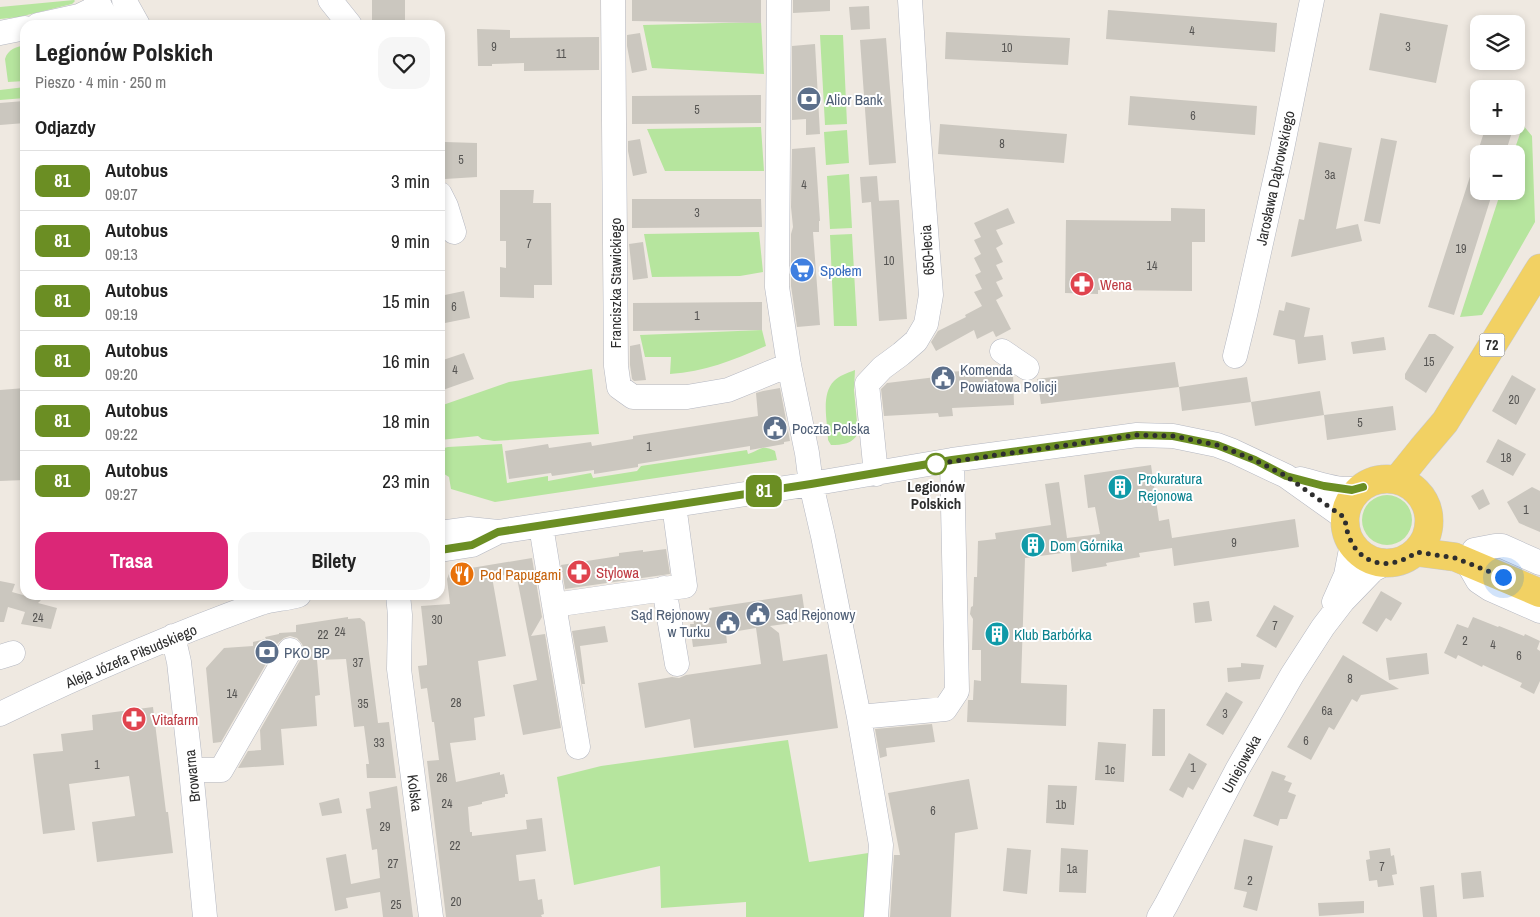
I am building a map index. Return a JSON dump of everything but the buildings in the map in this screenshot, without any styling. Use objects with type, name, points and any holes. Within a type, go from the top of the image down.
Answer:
[{"type":"main road","name":"72","points":[[1417,552],[1423,544],[1429,526],[1415,496],[1434,456],[1445,422],[1540,268]]},
{"type":"main road","points":[[1540,578],[1471,556],[1455,558],[1417,552],[1407,559],[1396,563],[1384,564],[1372,561],[1360,554],[1346,532],[1345,518],[1348,506],[1354,495],[1363,487],[1374,481],[1386,479],[1415,496],[1437,529],[1461,544],[1471,556],[1540,593]]},
{"type":"street","points":[[124,0],[135,20]]},
{"type":"street","points":[[330,0],[346,20]]},
{"type":"street","name":"Franciszka Stawickiego","points":[[613,0],[616,366],[619,387],[633,397],[687,398],[728,390],[789,365]]},
{"type":"street","points":[[779,0],[777,287],[811,484],[859,717],[881,845],[876,917]]},
{"type":"street","name":"650-lecia","points":[[876,474],[867,384],[882,368],[916,341],[926,324],[931,295],[910,0]]},
{"type":"street","name":"Jarosława Dąbrowskiego","points":[[1235,356],[1282,149],[1312,0]]},
{"type":"street","points":[[61,20],[102,10]]},
{"type":"street","points":[[0,33],[20,29]]},
{"type":"street","points":[[445,204],[454,232]]},
{"type":"street","points":[[1002,351],[1027,368]]},
{"type":"street","points":[[445,532],[468,528],[498,532],[541,526],[876,474],[952,460],[1137,435],[1173,436],[1217,445],[1255,460],[1286,476],[1345,518]]},
{"type":"street","points":[[859,717],[945,709],[957,691],[952,460]]},
{"type":"street","points":[[1286,476],[1324,486],[1352,490],[1363,487]]},
{"type":"street","points":[[554,605],[685,586],[674,505]]},
{"type":"street","points":[[541,526],[578,747]]},
{"type":"street","points":[[445,549],[472,545],[498,532]]},
{"type":"street","name":"Uniejowska","points":[[1323,627],[1346,575],[1352,544]]},
{"type":"street","points":[[1540,562],[1502,546],[1495,546],[1471,556],[1478,580],[1490,589],[1540,611]]},
{"type":"street","name":"Uniejowska","points":[[1163,913],[1236,770],[1292,675],[1323,627],[1343,601],[1373,570],[1384,564]]},
{"type":"street","points":[[664,588],[676,664]]},
{"type":"street","name":"Aleja Józefa Piłsudskiego","points":[[2,709],[173,636],[266,600]]},
{"type":"street","name":"Kolska","points":[[383,600],[385,617],[399,669],[431,917]]},
{"type":"street","name":"Kolska","points":[[399,600],[399,669]]},
{"type":"street","name":"Browarna","points":[[173,636],[179,662],[205,917]]},
{"type":"street","points":[[191,770],[221,770],[290,650]]},
{"type":"green space","points":[[74,0],[72,4],[19,17],[0,19],[0,7]]},
{"type":"green space","points":[[761,22],[764,74],[652,68],[643,25]]},
{"type":"green space","points":[[820,35],[843,35],[847,124],[825,125]]},
{"type":"green space","points":[[20,46],[20,81],[8,82],[5,59],[8,53]]},
{"type":"green space","points":[[20,88],[20,98],[0,100],[0,90]]},
{"type":"green space","points":[[761,127],[764,171],[665,171],[647,129]]},
{"type":"green space","points":[[1525,127],[1532,136],[1535,222],[1482,315],[1460,317],[1498,200],[1525,200],[1525,145],[1516,145],[1520,135],[1525,135]]},
{"type":"green space","points":[[847,130],[849,163],[826,165],[824,132]]},
{"type":"green space","points":[[849,174],[852,228],[830,229],[827,176]]},
{"type":"green space","points":[[759,232],[763,272],[740,276],[652,277],[644,234]]},
{"type":"green space","points":[[852,234],[857,326],[834,326],[830,235]]},
{"type":"green space","points":[[762,330],[766,346],[707,368],[670,374],[671,357],[645,357],[640,335]]},
{"type":"green space","points":[[592,369],[599,434],[494,441],[482,439],[478,436],[445,439],[445,404],[509,382]]},
{"type":"green space","points":[[855,370],[854,390],[858,433],[850,442],[831,445],[828,440],[826,418],[827,394],[836,379]]},
{"type":"green space","points":[[502,444],[507,483],[548,476],[548,481],[591,473],[593,478],[637,471],[641,466],[747,450],[748,454],[761,448],[775,451],[777,460],[495,502],[451,489],[449,477],[445,474],[445,448]]},
{"type":"green space","points":[[1387,495],[1396,497],[1407,506],[1412,520],[1410,529],[1401,540],[1387,545],[1378,543],[1367,534],[1362,520],[1364,511],[1373,500]]},
{"type":"green space","points":[[788,740],[809,862],[875,852],[869,917],[746,917],[746,902],[661,908],[660,866],[574,885],[557,777],[601,766]]},
{"type":"bus line","name":"81","points":[[445,549],[472,545],[498,532],[811,484],[952,460],[1137,435],[1173,436],[1217,445],[1255,460],[1286,476],[1324,486],[1352,490],[1363,487]]},
{"type":"place","name":"Alior Bank","points":[[809,99]]},
{"type":"place","name":"Społem","points":[[802,270]]},
{"type":"place","name":"Wena","points":[[1082,284]]},
{"type":"place","name":"Komenda Powiatowa Policji","points":[[943,378]]},
{"type":"place","name":"Poczta Polska","points":[[775,428]]},
{"type":"place","name":"Legionów Polskich","points":[[936,464]]},
{"type":"place","name":"Prokuratura Rejonowa","points":[[1120,487]]},
{"type":"place","name":"Dom Górnika","points":[[1033,545]]},
{"type":"place","name":"Stylowa","points":[[579,572]]},
{"type":"place","name":"Pod Papugami","points":[[462,574]]},
{"type":"place","name":"Sąd Rejonowy","points":[[758,614]]},
{"type":"place","name":"Sąd Rejonowy w Turku","points":[[728,623]]},
{"type":"place","name":"Klub Barbórka","points":[[997,634]]},
{"type":"place","name":"PKO BP","points":[[267,652]]},
{"type":"place","name":"Vitafarm","points":[[134,719]]},
{"type":"route","points":[[936,464],[934,464],[1137,435],[1173,436],[1195,440],[1217,445],[1255,460],[1286,476],[1333,508],[1345,518],[1346,532],[1352,544],[1360,554],[1372,561],[1384,564],[1396,563],[1407,559],[1417,552],[1455,558],[1503,577]]}]
